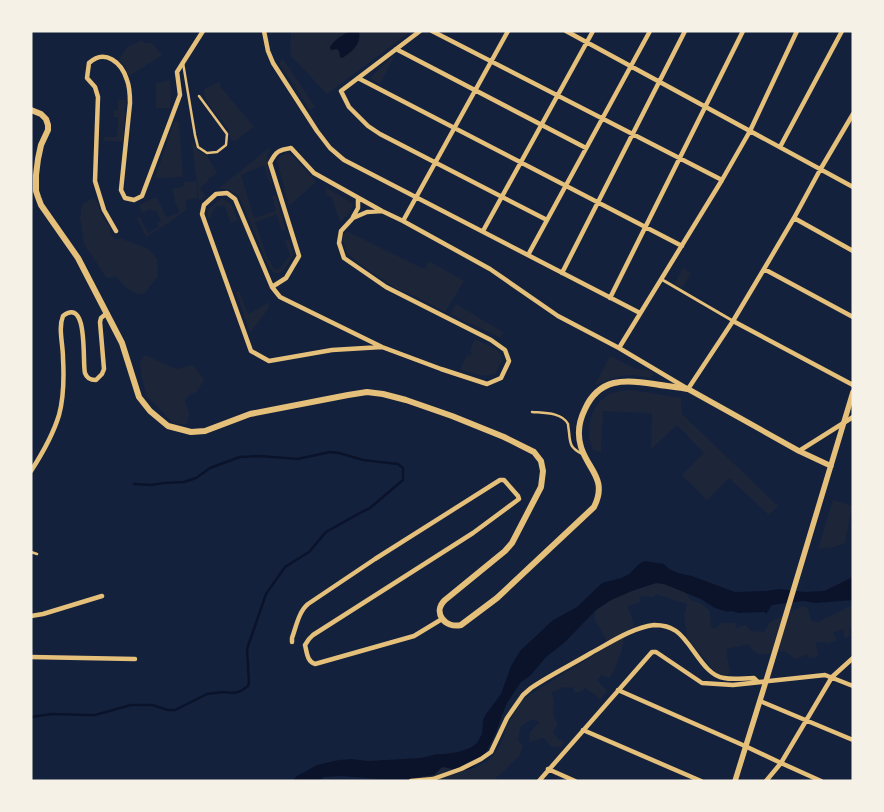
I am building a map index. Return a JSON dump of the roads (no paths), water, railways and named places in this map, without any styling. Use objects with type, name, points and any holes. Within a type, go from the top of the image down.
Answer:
[{"type":"main road","points":[[31,110],[41,114],[48,124],[48,130],[41,145],[36,175],[36,191],[41,205],[78,258],[107,313],[122,343],[139,397],[150,411],[168,426],[191,432],[205,431],[250,414],[348,394],[367,392],[389,396],[452,416],[510,439],[538,456],[542,465],[541,487],[512,543],[506,551],[442,603],[439,608],[440,616],[452,626],[458,626],[466,621],[496,598],[594,507],[598,493],[598,480],[585,456],[579,431],[581,419],[590,399],[596,392],[615,382],[625,381],[637,381],[688,389]]},
{"type":"street","points":[[116,231],[104,210],[95,181],[98,97],[95,87],[87,78],[89,63],[94,58],[101,56],[110,58],[121,67],[127,78],[130,90],[130,104],[121,190],[125,198],[134,200],[142,196],[180,96],[177,72],[203,31]]},
{"type":"street","points":[[420,31],[341,91],[349,107],[368,126],[380,134],[547,220]]},
{"type":"street","points":[[432,31],[722,180]]},
{"type":"street","points":[[403,221],[508,31]]},
{"type":"street","points":[[566,31],[853,187]]},
{"type":"street","points":[[483,231],[593,31]]},
{"type":"street","points":[[528,255],[650,31]]},
{"type":"street","points":[[562,273],[685,31]]},
{"type":"street","points":[[610,298],[743,31]]},
{"type":"street","points":[[619,348],[750,132],[797,31]]},
{"type":"street","points":[[780,147],[842,31]]},
{"type":"street","points":[[266,33],[268,50],[274,63],[317,131],[330,148],[344,160],[640,313]]},
{"type":"street","points":[[396,49],[586,148]]},
{"type":"street","points":[[358,78],[682,246]]},
{"type":"street","points":[[688,389],[764,269],[852,117]]},
{"type":"street","points":[[272,287],[286,278],[299,256],[270,162],[274,155],[281,150],[291,148],[314,173],[490,269],[558,316],[830,466]]},
{"type":"street","points":[[358,198],[358,208],[341,231],[339,243],[344,258],[386,287],[491,340],[505,350],[509,361],[501,378],[487,384],[441,369],[382,346],[280,296],[272,287],[235,199],[227,193],[216,194],[204,205],[202,214],[251,351],[269,360],[332,350],[382,346]]},
{"type":"street","points":[[352,218],[367,212],[382,211]]},
{"type":"street","points":[[794,218],[853,251]]},
{"type":"street","points":[[764,269],[853,318]]},
{"type":"street","points":[[661,280],[853,385]]},
{"type":"street","points":[[31,471],[50,438],[59,415],[62,389],[61,325],[63,316],[69,312],[79,317],[83,337],[84,370],[88,378],[96,380],[104,370],[100,322],[101,318],[107,313]]},
{"type":"street","points":[[735,780],[853,392]]},
{"type":"street","points":[[799,450],[853,417]]},
{"type":"street","points":[[292,642],[302,611],[308,604],[375,559],[500,480],[504,480],[519,499],[473,533],[313,635],[305,645],[309,660],[315,664],[414,636],[442,618]]},
{"type":"street","points":[[31,616],[102,596]]},
{"type":"street","points":[[411,781],[433,779],[461,769],[481,759],[491,752],[506,718],[523,695],[531,688],[625,635],[644,628],[661,625],[676,631],[715,676],[723,678],[754,678],[758,682]]},
{"type":"street","points":[[539,781],[652,652],[656,652],[702,684],[733,685],[825,675],[853,686]]},
{"type":"street","points":[[31,657],[135,660]]},
{"type":"street","points":[[766,781],[781,763],[832,677],[853,658]]},
{"type":"street","points":[[618,690],[821,781]]},
{"type":"street","points":[[760,700],[853,740]]},
{"type":"street","points":[[583,730],[701,781]]},
{"type":"street","points":[[548,769],[574,781]]},
{"type":"lane","points":[[183,62],[198,147],[207,153],[218,152],[226,145],[227,134],[200,96]]},
{"type":"lane","points":[[532,412],[559,416],[564,420],[568,424],[570,444],[574,450],[585,456]]},
{"type":"lane","points":[[31,552],[37,554]]},
{"type":"waterway","points":[[31,717],[52,714],[95,715],[131,705],[152,705],[175,710],[207,694],[241,691],[249,683],[247,649],[266,594],[285,567],[309,552],[326,532],[370,508],[403,480],[403,468],[398,464],[363,460],[330,452],[298,459],[260,456],[240,457],[210,468],[196,478],[184,482],[151,485],[134,484]]}]
